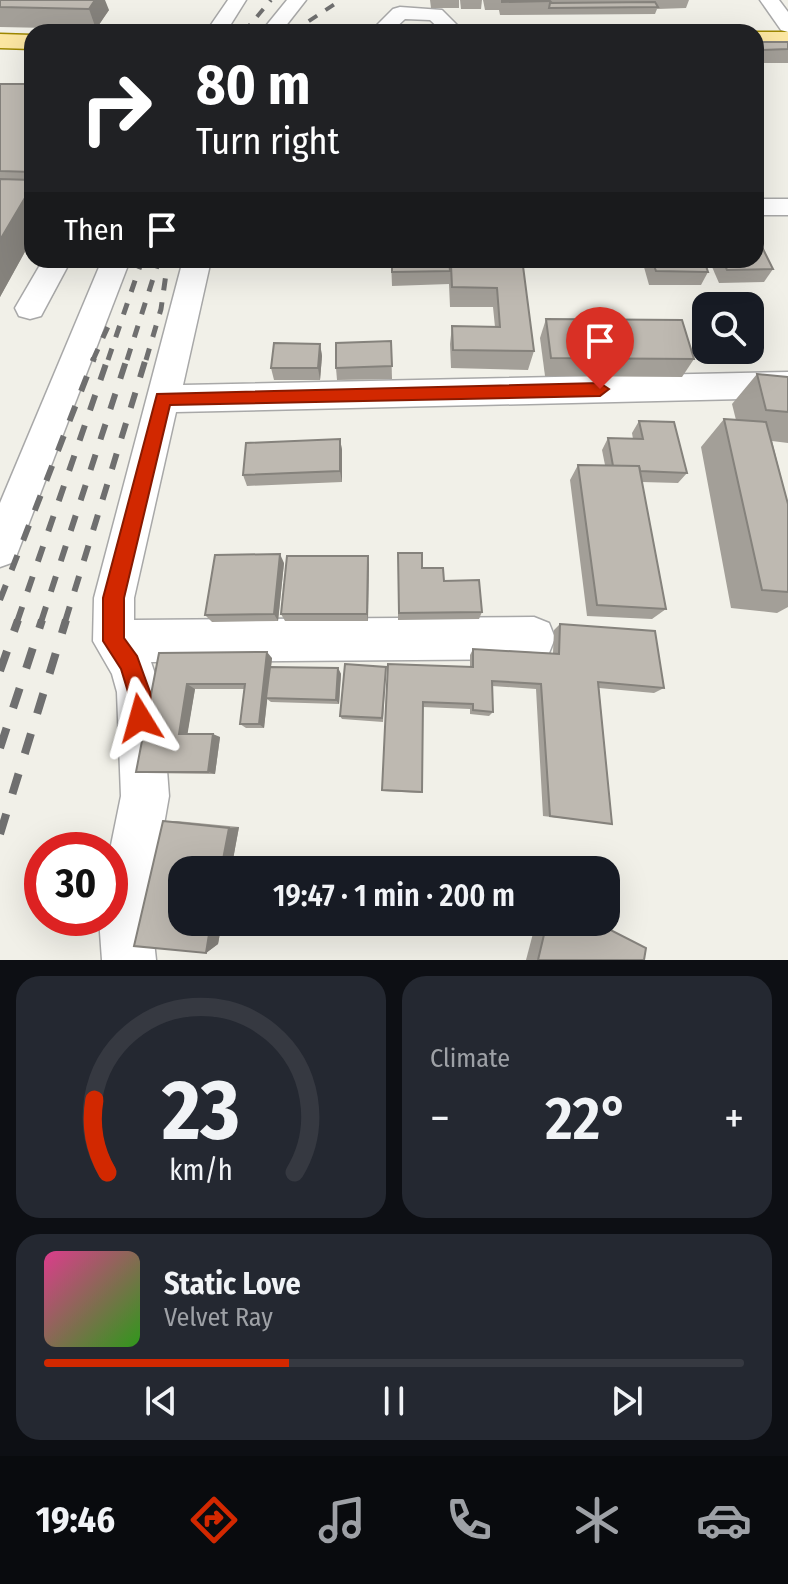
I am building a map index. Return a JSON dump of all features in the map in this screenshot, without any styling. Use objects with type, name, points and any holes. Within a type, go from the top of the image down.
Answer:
[{"type":"main road","points":[[764,39],[788,39]]},
{"type":"main road","points":[[0,41],[24,42]]},
{"type":"street","points":[[221,24],[237,0]]},
{"type":"street","points":[[278,24],[297,0]]},
{"type":"street","points":[[769,0],[788,26]]},
{"type":"street","points":[[388,24],[400,13],[435,14],[446,24]]},
{"type":"street","points":[[764,207],[788,207]]},
{"type":"street","points":[[30,308],[52,268]]},
{"type":"street","points":[[0,549],[113,268]]},
{"type":"street","points":[[129,960],[124,904],[145,796],[139,692],[130,663],[114,641],[114,598],[195,268]]},
{"type":"street","points":[[163,399],[788,385]]},
{"type":"street","points":[[114,641],[534,638]]},
{"type":"building","points":[[0,0],[95,0],[89,9],[0,7]]},
{"type":"building","points":[[549,0],[550,1],[502,2]]},
{"type":"building","points":[[655,2],[658,7],[549,8],[550,3]]},
{"type":"building","points":[[764,42],[788,42],[788,49],[764,50]]},
{"type":"building","points":[[0,84],[24,84],[24,172],[0,171]]},
{"type":"building","points":[[0,179],[24,180],[24,200],[0,240]]},
{"type":"building","points":[[764,251],[773,269],[727,270],[764,268]]},
{"type":"building","points":[[392,268],[450,268],[450,271],[392,272]]},
{"type":"building","points":[[451,268],[523,268],[534,351],[453,350],[452,326],[500,327],[497,288],[452,287]]},
{"type":"building","points":[[655,268],[707,268],[708,272],[656,271]]},
{"type":"building","points":[[546,319],[682,320],[692,352],[692,359],[551,358]]},
{"type":"building","points":[[391,341],[392,366],[336,368],[336,343]]},
{"type":"building","points":[[274,343],[320,344],[318,368],[271,368]]},
{"type":"building","points":[[757,374],[788,377],[788,412],[766,410]]},
{"type":"building","points":[[724,419],[766,422],[788,504],[788,592],[762,590]]},
{"type":"building","points":[[639,421],[674,422],[687,473],[640,471],[639,466],[613,466],[608,438],[643,439]]},
{"type":"building","points":[[340,439],[340,471],[243,475],[246,443]]},
{"type":"building","points":[[578,465],[639,466],[666,609],[597,605]]},
{"type":"building","points":[[398,553],[422,553],[422,568],[443,568],[444,581],[479,580],[482,612],[399,613]]},
{"type":"building","points":[[280,554],[274,614],[205,615],[215,555]]},
{"type":"building","points":[[287,556],[368,556],[367,614],[281,614]]},
{"type":"building","points":[[560,624],[655,631],[664,688],[598,682],[612,824],[550,816],[541,684],[492,681],[493,712],[473,710],[473,704],[423,702],[422,792],[382,790],[388,664],[473,667],[473,649],[559,654]]},
{"type":"building","points":[[267,652],[259,724],[240,724],[245,684],[187,684],[179,734],[213,734],[208,772],[136,772],[159,653]]},
{"type":"building","points":[[345,664],[386,667],[382,718],[340,716]]},
{"type":"building","points":[[270,667],[338,668],[336,700],[266,698]]},
{"type":"building","points":[[163,821],[229,828],[224,856],[168,856],[168,936],[209,936],[206,953],[134,946]]},
{"type":"building","points":[[620,935],[646,948],[644,960],[538,960],[544,936]]},
{"type":"railway","points":[[251,24],[271,0]]},
{"type":"railway","points":[[304,24],[341,0]]},
{"type":"railway","points":[[108,360],[139,268]]},
{"type":"railway","points":[[127,360],[156,268]]},
{"type":"railway","points":[[146,360],[161,309],[167,268]]},
{"type":"railway","points":[[93,360],[110,322]]},
{"type":"railway","points":[[0,600],[94,358]]},
{"type":"railway","points":[[17,622],[108,358]]},
{"type":"railway","points":[[41,622],[127,358]]},
{"type":"railway","points":[[65,622],[146,358]]},
{"type":"railway","points":[[0,671],[18,620]]},
{"type":"railway","points":[[0,748],[42,620]]},
{"type":"railway","points":[[0,834],[66,620]]},
{"type":"route","points":[[140,718],[139,692],[130,663],[114,641],[114,598],[163,399],[600,389]]}]
